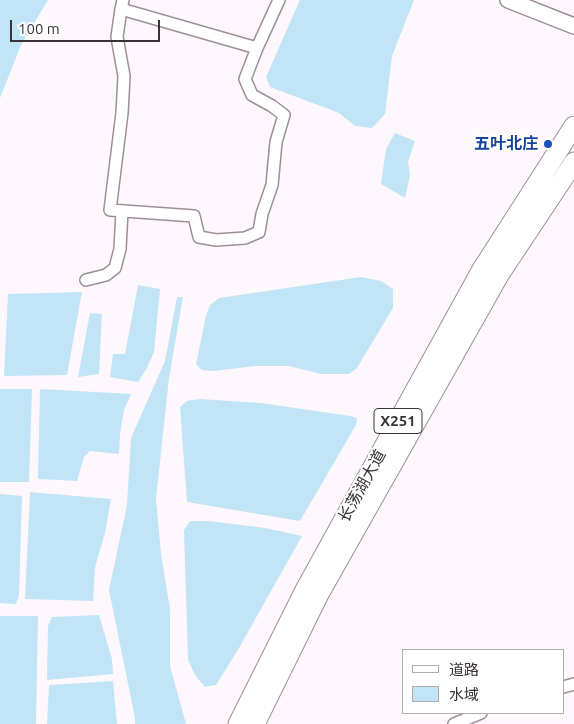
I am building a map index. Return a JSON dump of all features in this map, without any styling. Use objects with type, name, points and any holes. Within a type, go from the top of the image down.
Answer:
[{"type":"main road","name":"长荡湖大道","points":[[238,724],[306,588],[481,271],[574,126]]},
{"type":"main road","name":"长荡湖大道","points":[[255,724],[319,594],[484,301],[499,275],[574,162]]},
{"type":"street","points":[[256,48],[122,5],[117,37],[124,76],[122,113],[110,210],[194,216],[199,237],[216,240],[245,238],[259,232],[262,214],[272,185],[276,142],[284,115],[252,95],[245,79],[256,48],[279,0]]},
{"type":"street","points":[[508,0],[574,26]]},
{"type":"street","points":[[86,280],[106,275],[115,268],[120,248],[122,211]]},
{"type":"street","points":[[454,724],[479,714]]},
{"type":"water","points":[[0,0],[48,0],[21,45],[0,98]]},
{"type":"water","points":[[300,0],[414,0],[392,56],[385,114],[372,128],[355,126],[339,113],[270,87],[266,77]]},
{"type":"water","points":[[395,133],[415,141],[408,162],[410,175],[405,198],[381,184],[386,149]]},
{"type":"water","points":[[361,277],[381,281],[393,289],[393,308],[357,368],[349,374],[321,374],[289,366],[256,366],[213,371],[202,370],[196,364],[206,316],[210,305],[219,298]]},
{"type":"water","points":[[138,285],[160,289],[154,352],[138,382],[110,377],[113,354],[125,354]]},
{"type":"water","points":[[82,292],[67,375],[4,376],[8,294]]},
{"type":"water","points":[[177,297],[183,297],[169,378],[156,499],[161,554],[170,609],[170,666],[186,724],[135,724],[109,590],[127,505],[131,438],[165,361]]},
{"type":"water","points":[[90,313],[102,314],[99,374],[78,377]]},
{"type":"water","points":[[0,389],[32,389],[29,482],[0,482]]},
{"type":"water","points":[[40,389],[131,394],[124,410],[119,454],[90,451],[84,457],[77,481],[38,479]]},
{"type":"water","points":[[200,399],[261,403],[350,416],[357,418],[356,425],[300,521],[187,502],[180,407],[187,401]]},
{"type":"water","points":[[30,492],[111,499],[105,533],[95,567],[93,601],[25,599]]},
{"type":"water","points":[[0,494],[22,496],[19,595],[16,604],[0,603]]},
{"type":"water","points":[[190,521],[209,521],[265,528],[302,536],[216,685],[205,687],[195,675],[188,660],[184,530]]},
{"type":"water","points":[[99,615],[112,659],[113,674],[47,680],[48,626],[52,617]]},
{"type":"water","points":[[0,616],[38,616],[36,724],[0,724]]},
{"type":"water","points":[[113,681],[117,724],[47,724],[49,685]]},
{"type":"place","name":"五叶北庄","points":[[548,144]]}]
